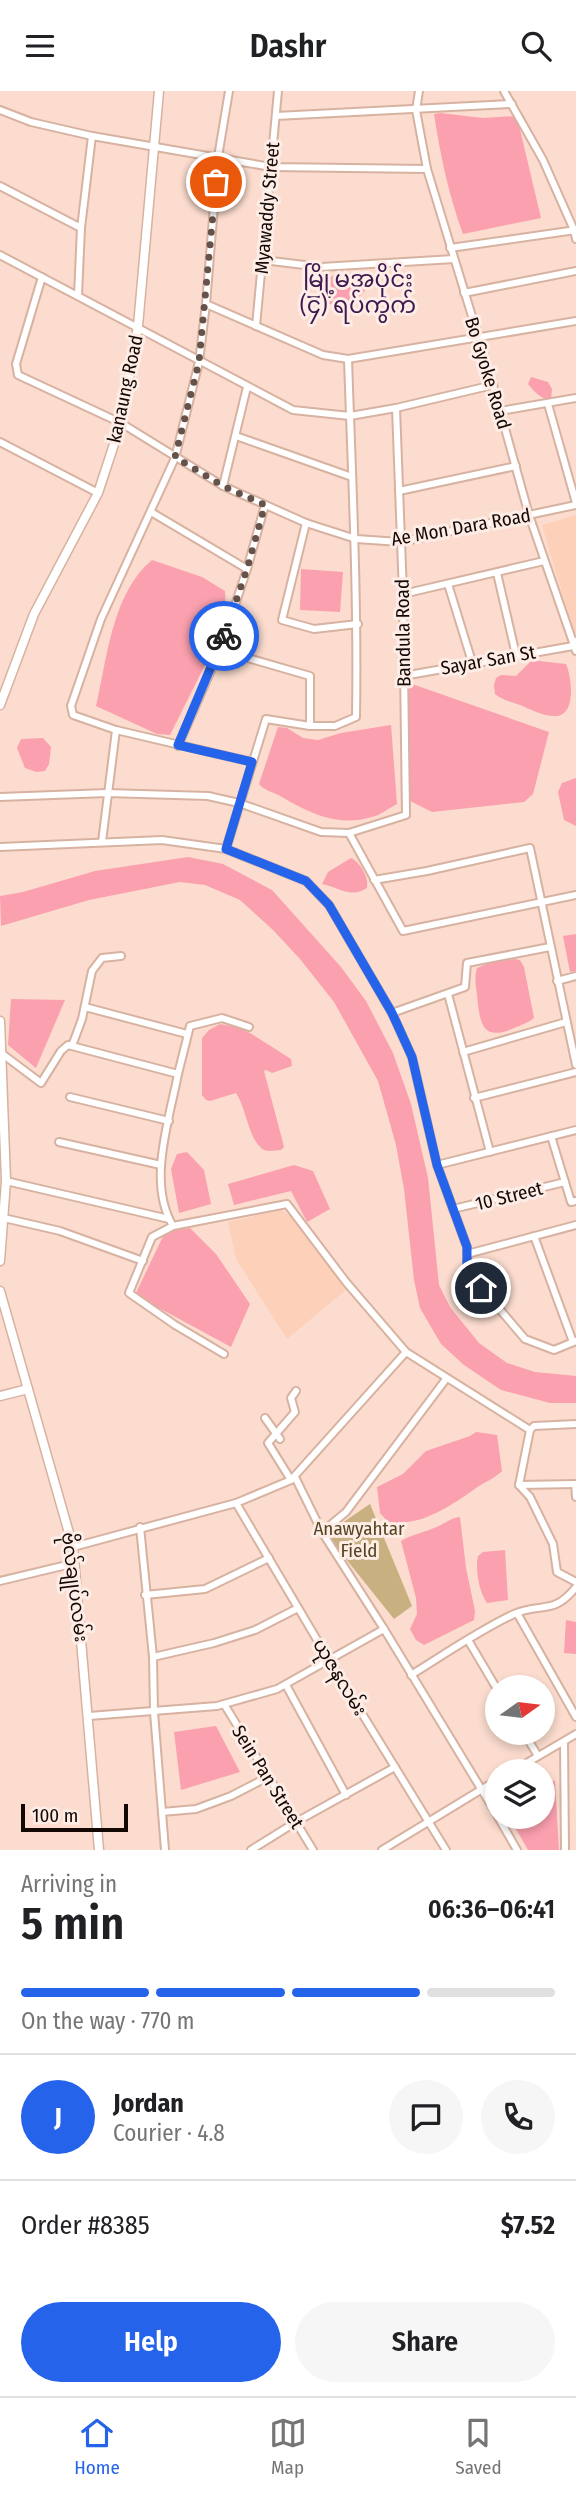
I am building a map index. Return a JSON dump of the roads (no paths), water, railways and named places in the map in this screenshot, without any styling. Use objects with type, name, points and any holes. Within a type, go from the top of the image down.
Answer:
[{"type":"street","name":"kanaung Road","points":[[0,705],[34,614],[98,493],[121,423],[138,327],[159,91]]},
{"type":"street","points":[[229,91],[218,157],[199,362],[175,457],[101,619],[71,706],[73,715],[116,730],[252,762]]},
{"type":"street","name":"Myawaddy Street","points":[[256,325],[278,91]]},
{"type":"street","name":"Bo Gyoke Road","points":[[419,91],[416,110],[427,169],[493,385],[528,515],[575,646]]},
{"type":"street","points":[[504,91],[543,160],[575,230],[576,239]]},
{"type":"street","points":[[276,116],[512,104]]},
{"type":"street","points":[[0,110],[31,122],[92,136],[271,167],[427,169]]},
{"type":"street","points":[[78,295],[81,228],[92,136]]},
{"type":"street","points":[[0,186],[81,228]]},
{"type":"street","points":[[450,248],[575,230]]},
{"type":"street","points":[[0,255],[293,410],[350,416],[493,385]]},
{"type":"street","points":[[263,260],[321,267],[454,259]]},
{"type":"street","points":[[464,293],[576,271]]},
{"type":"street","name":"Ae Mon Dara Road","points":[[42,277],[16,364],[18,375],[121,423],[223,486],[306,523],[356,539],[400,542],[576,504]]},
{"type":"street","points":[[206,304],[323,355],[348,359],[576,321]]},
{"type":"street","points":[[226,849],[266,719],[310,726],[335,726],[356,717],[358,624],[348,359]]},
{"type":"street","points":[[223,486],[247,387]]},
{"type":"street","points":[[500,411],[576,398]]},
{"type":"street","points":[[548,404],[576,504]]},
{"type":"street","name":"Bandula Road","points":[[349,833],[406,815],[403,594],[396,408]]},
{"type":"street","points":[[236,436],[352,477]]},
{"type":"street","points":[[0,442],[98,493]]},
{"type":"street","points":[[399,491],[516,466]]},
{"type":"street","points":[[178,745],[220,650],[265,505]]},
{"type":"street","points":[[150,512],[247,569]]},
{"type":"street","points":[[306,523],[282,619],[310,629],[358,624]]},
{"type":"street","points":[[403,594],[544,561]]},
{"type":"street","points":[[498,573],[516,655]]},
{"type":"street","points":[[448,584],[472,662]]},
{"type":"street","name":"Sayar San St","points":[[403,676],[575,646]]},
{"type":"street","points":[[220,650],[310,676],[310,726]]},
{"type":"street","points":[[102,842],[116,730]]},
{"type":"street","points":[[0,797],[107,793],[208,796],[239,803],[321,832],[349,833],[403,931],[576,895]]},
{"type":"street","points":[[0,847],[162,840],[226,849],[306,881],[329,905],[392,1013],[412,1057],[437,1165],[467,1247],[467,1271],[525,1339],[554,1350],[574,1342],[534,1236]]},
{"type":"street","points":[[374,880],[530,848],[576,1065]]},
{"type":"street","points":[[392,1013],[465,987],[467,963],[550,947]]},
{"type":"street","points":[[72,1047],[95,967],[102,958],[121,956]]},
{"type":"street","points":[[557,981],[576,976]]},
{"type":"street","points":[[448,994],[490,1152]]},
{"type":"street","points":[[85,1007],[187,1034]]},
{"type":"street","points":[[171,1223],[160,1191],[161,1165],[190,1026],[222,1018],[249,1027]]},
{"type":"street","points":[[0,1021],[6,1181],[0,1261]]},
{"type":"street","points":[[463,1052],[566,1022]]},
{"type":"street","points":[[1,1046],[41,1083],[61,1051],[68,1045],[178,1074]]},
{"type":"street","points":[[474,1098],[576,1072]]},
{"type":"street","points":[[70,1097],[169,1121]]},
{"type":"street","points":[[437,1165],[576,1130]]},
{"type":"street","points":[[551,1136],[571,1202],[575,1203]]},
{"type":"street","points":[[60,1142],[161,1165]]},
{"type":"street","points":[[6,1181],[171,1223],[287,1204],[346,1282],[406,1352],[530,1430]]},
{"type":"street","name":"10 Street","points":[[453,1209],[565,1182]]},
{"type":"street","points":[[4,1218],[60,1231],[143,1261]]},
{"type":"street","points":[[171,1223],[152,1237],[129,1293],[224,1354]]},
{"type":"street","points":[[467,1254],[576,1225]]},
{"type":"street","name":"ဗိုလ်ချုပ်လမ်း","points":[[0,1291],[74,1547],[99,1850]]},
{"type":"street","points":[[74,1547],[236,1503],[293,1478],[406,1352]]},
{"type":"street","points":[[322,1532],[346,1512],[446,1379]]},
{"type":"street","points":[[0,1396],[28,1389]]},
{"type":"street","points":[[296,1391],[292,1398],[295,1412],[275,1432],[268,1445],[293,1478],[322,1532],[485,1794]]},
{"type":"street","points":[[265,1418],[280,1439]]},
{"type":"street","points":[[519,1485],[530,1430],[534,1426],[576,1424]]},
{"type":"street","points":[[519,1485],[575,1484],[576,1497]]},
{"type":"street","points":[[519,1485],[530,1497],[553,1545],[557,1572],[576,1582]]},
{"type":"street","name":"ယုဇနလမ်း","points":[[236,1503],[328,1660],[446,1850]]},
{"type":"street","points":[[140,1527],[165,1850]]},
{"type":"street","points":[[145,1595],[205,1589],[269,1558]]},
{"type":"street","points":[[0,1581],[75,1563]]},
{"type":"street","points":[[411,1675],[517,1613],[554,1607],[576,1587]]},
{"type":"street","points":[[152,1657],[214,1643],[255,1630],[298,1608]]},
{"type":"street","points":[[517,1613],[576,1717]]},
{"type":"street","points":[[89,1716],[224,1705],[286,1685],[384,1629]]},
{"type":"street","points":[[468,1640],[489,1675]]},
{"type":"street","points":[[286,1685],[346,1795]]},
{"type":"street","name":"Sein Pan Street","points":[[224,1705],[313,1850]]},
{"type":"street","points":[[533,1759],[576,1734]]},
{"type":"street","points":[[564,1742],[565,1850]]},
{"type":"street","points":[[531,1745],[538,1756]]},
{"type":"street","points":[[251,1850],[395,1767]]},
{"type":"street","points":[[162,1812],[196,1809],[231,1796],[268,1777]]},
{"type":"street","points":[[382,1850],[485,1787]]},
{"type":"street","points":[[505,1829],[517,1850]]},
{"type":"district","name":"မြို့မအပိုင်း (၄) ရပ်ကွက်","points":[[358,292]]},
{"type":"park label","name":"Anawyahtar Field","points":[[359,1539]]}]
